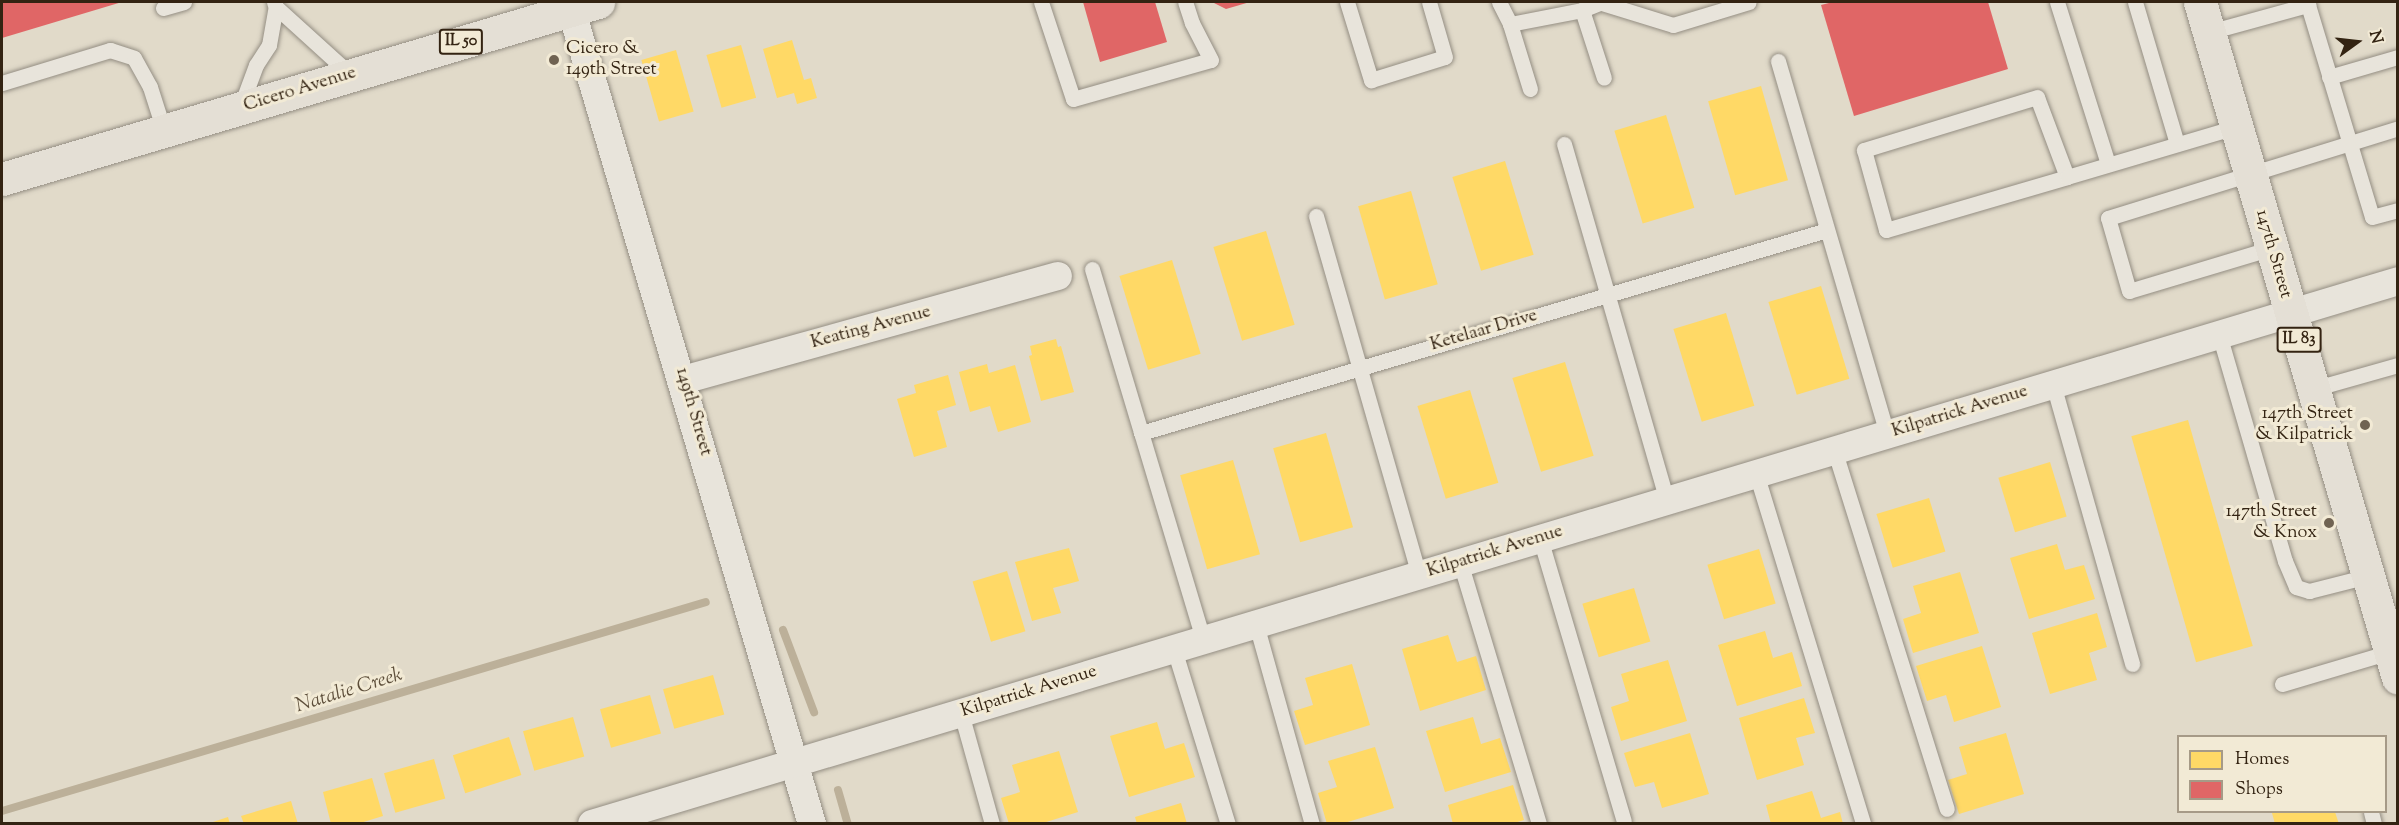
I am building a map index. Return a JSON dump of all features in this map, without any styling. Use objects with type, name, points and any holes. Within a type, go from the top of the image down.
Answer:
[{"type":"main road","name":"Cicero Avenue","points":[[2,179],[580,4]]},
{"type":"main road","name":"147th Street","points":[[2204,17],[2368,576],[2389,619],[2394,665]]},
{"type":"street","name":"149th Street","points":[[580,4],[683,380],[812,824]]},
{"type":"street","name":"Keating Avenue","points":[[683,380],[1058,276]]},
{"type":"street","name":"Kilpatrick Avenue","points":[[592,824],[2397,281]]},
{"type":"lane","points":[[162,8],[184,2]]},
{"type":"lane","points":[[1041,2],[1072,99],[1211,60],[1192,24],[1185,2]]},
{"type":"lane","points":[[1347,2],[1371,80],[1445,57],[1429,2]]},
{"type":"lane","points":[[1499,2],[1510,24],[1530,89]]},
{"type":"lane","points":[[1510,24],[1582,10],[1602,2],[1673,25],[1749,2]]},
{"type":"lane","points":[[2057,2],[2108,164]]},
{"type":"lane","points":[[2135,2],[2177,144]]},
{"type":"lane","points":[[2204,17],[2313,3],[2329,77],[2372,217],[2397,210]]},
{"type":"lane","points":[[275,4],[351,75]]},
{"type":"lane","points":[[240,108],[256,65],[269,45],[275,4]]},
{"type":"lane","points":[[1582,10],[1604,78]]},
{"type":"lane","points":[[2,83],[110,50],[134,58],[150,87],[164,131]]},
{"type":"lane","points":[[2329,77],[2397,57]]},
{"type":"lane","points":[[1778,61],[1887,434]]},
{"type":"lane","points":[[2067,177],[2037,97],[1864,150],[1886,230],[2067,177],[2108,164],[2236,127]]},
{"type":"lane","points":[[2272,248],[2129,291],[2108,218],[2397,128]]},
{"type":"lane","points":[[1564,144],[1667,500]]},
{"type":"lane","points":[[1316,216],[1419,575]]},
{"type":"lane","name":"Ketelaar Drive","points":[[1141,433],[1827,230]]},
{"type":"lane","points":[[1092,269],[1203,640]]},
{"type":"lane","points":[[2219,334],[2286,561],[2296,587],[2309,591],[2368,576]]},
{"type":"lane","points":[[2313,389],[2397,365]]},
{"type":"lane","points":[[2053,384],[2132,664]]},
{"type":"lane","points":[[1834,449],[1947,809]]},
{"type":"lane","points":[[1756,473],[1863,824]]},
{"type":"lane","points":[[1540,538],[1624,821]]},
{"type":"lane","points":[[1460,562],[1539,824]]},
{"type":"lane","points":[[1256,624],[1312,824]]},
{"type":"lane","points":[[1174,649],[1228,824]]},
{"type":"lane","points":[[2282,684],[2394,665]]},
{"type":"lane","points":[[961,713],[992,824]]},
{"type":"building: Homes","points":[[792,40],[804,80],[811,78],[817,98],[797,104],[794,93],[777,98],[763,49]]},
{"type":"building: Homes","points":[[741,45],[756,98],[722,108],[706,55]]},
{"type":"building: Homes","points":[[676,50],[694,112],[659,121],[641,60]]},
{"type":"building: Homes","points":[[1761,86],[1788,180],[1735,195],[1708,101]]},
{"type":"building: Homes","points":[[1666,115],[1694,208],[1643,224],[1614,131]]},
{"type":"building: Homes","points":[[1505,161],[1534,255],[1481,271],[1452,177]]},
{"type":"building: Homes","points":[[1411,191],[1438,284],[1385,299],[1358,206]]},
{"type":"building: Homes","points":[[1266,231],[1295,325],[1242,341],[1213,247]]},
{"type":"building: Homes","points":[[1172,260],[1201,354],[1148,370],[1119,276]]},
{"type":"building: Homes","points":[[1821,286],[1849,379],[1797,395],[1768,302]]},
{"type":"building: Homes","points":[[1726,313],[1754,406],[1702,422],[1673,329]]},
{"type":"building: Homes","points":[[1056,339],[1058,347],[1061,346],[1074,392],[1041,401],[1029,356],[1032,355],[1030,346]]},
{"type":"building: Homes","points":[[1565,362],[1594,456],[1541,472],[1512,378]]},
{"type":"building: Homes","points":[[987,364],[989,373],[1015,365],[1031,422],[998,432],[990,406],[970,412],[959,372]]},
{"type":"building: Homes","points":[[948,375],[956,405],[937,411],[947,447],[914,457],[897,399],[916,393],[914,385]]},
{"type":"building: Homes","points":[[1470,390],[1498,483],[1446,499],[1417,406]]},
{"type":"building: Homes","points":[[2188,420],[2253,646],[2196,662],[2131,436]]},
{"type":"building: Homes","points":[[1326,433],[1353,527],[1300,542],[1273,448]]},
{"type":"building: Homes","points":[[1233,460],[1260,554],[1207,569],[1180,475]]},
{"type":"building: Homes","points":[[2050,462],[2067,517],[2015,532],[1998,478]]},
{"type":"building: Homes","points":[[1929,498],[1945,552],[1893,568],[1876,514]]},
{"type":"building: Homes","points":[[2057,544],[2065,570],[2084,565],[2095,599],[2029,619],[2010,558]]},
{"type":"building: Homes","points":[[1069,548],[1079,581],[1053,588],[1061,613],[1032,621],[1015,562]]},
{"type":"building: Homes","points":[[1759,549],[1776,604],[1724,619],[1707,565]]},
{"type":"building: Homes","points":[[1007,571],[1025,631],[991,642],[973,582]]},
{"type":"building: Homes","points":[[1960,572],[1979,633],[1913,653],[1903,619],[1921,613],[1913,586]]},
{"type":"building: Homes","points":[[1634,588],[1650,642],[1599,657],[1582,604]]},
{"type":"building: Homes","points":[[2097,613],[2107,647],[2089,653],[2097,680],[2050,694],[2032,633]]},
{"type":"building: Homes","points":[[1765,631],[1773,658],[1792,652],[1802,686],[1737,706],[1718,645]]},
{"type":"building: Homes","points":[[1448,635],[1457,662],[1476,656],[1486,690],[1420,711],[1402,649]]},
{"type":"building: Homes","points":[[1982,646],[2001,707],[1954,722],[1946,695],[1927,701],[1916,666]]},
{"type":"building: Homes","points":[[1668,660],[1687,721],[1621,741],[1611,707],[1629,701],[1621,674]]},
{"type":"building: Homes","points":[[1352,664],[1370,725],[1305,745],[1294,711],[1313,705],[1305,678]]},
{"type":"building: Homes","points":[[713,675],[724,714],[674,729],[663,689]]},
{"type":"building: Homes","points":[[650,695],[661,733],[611,748],[600,709]]},
{"type":"building: Homes","points":[[1804,698],[1815,733],[1796,738],[1804,765],[1757,780],[1739,718]]},
{"type":"building: Homes","points":[[573,717],[584,756],[534,771],[523,731]]},
{"type":"building: Homes","points":[[1473,717],[1481,744],[1500,738],[1511,772],[1445,792],[1426,731]]},
{"type":"building: Homes","points":[[1157,722],[1165,749],[1184,743],[1195,777],[1129,797],[1110,736]]},
{"type":"building: Homes","points":[[1690,733],[1709,794],[1662,808],[1654,782],[1635,787],[1624,753]]},
{"type":"building: Homes","points":[[2006,733],[2024,794],[1959,814],[1948,780],[1967,774],[1959,747]]},
{"type":"building: Homes","points":[[509,737],[521,775],[465,793],[453,755]]},
{"type":"building: Homes","points":[[1375,747],[1394,808],[1341,824],[1327,824],[1318,793],[1337,787],[1328,761]]},
{"type":"building: Homes","points":[[1059,751],[1078,812],[1040,824],[1009,824],[1001,798],[1020,792],[1012,765]]},
{"type":"building: Homes","points":[[434,759],[445,798],[395,813],[384,773]]},
{"type":"building: Homes","points":[[372,778],[383,816],[357,824],[331,824],[323,792]]},
{"type":"building: Homes","points":[[1513,785],[1524,820],[1511,824],[1453,824],[1448,805]]},
{"type":"building: Homes","points":[[1812,791],[1821,818],[1840,812],[1843,824],[1771,824],[1766,805]]},
{"type":"building: Homes","points":[[291,801],[298,824],[244,824],[241,816]]},
{"type":"building: Homes","points":[[1181,803],[1187,824],[1137,824],[1135,817]]},
{"type":"building: Homes","points":[[2272,813],[2335,813],[2339,824],[2275,824]]},
{"type":"building: Homes","points":[[228,817],[230,824],[210,824],[210,823]]},
{"type":"building: Shops","points":[[2,2],[122,2],[2,38]]},
{"type":"building: Shops","points":[[1083,2],[1155,2],[1167,42],[1100,62]]},
{"type":"building: Shops","points":[[1212,2],[1250,2],[1226,9]]},
{"type":"building: Shops","points":[[1833,2],[1988,2],[2008,69],[1854,116],[1821,5]]},
{"type":"waterway","name":"Natalie Creek","points":[[2,811],[706,602]]},
{"type":"waterway","name":"Natalie Creek","points":[[783,630],[814,712]]},
{"type":"waterway","name":"Natalie Creek","points":[[838,790],[848,824]]},
{"type":"place","name":"Cicero & 149th Street","points":[[554,60]]},
{"type":"place","name":"147th Street & Kilpatrick","points":[[2365,425]]},
{"type":"place","name":"147th Street & Knox","points":[[2329,523]]}]
